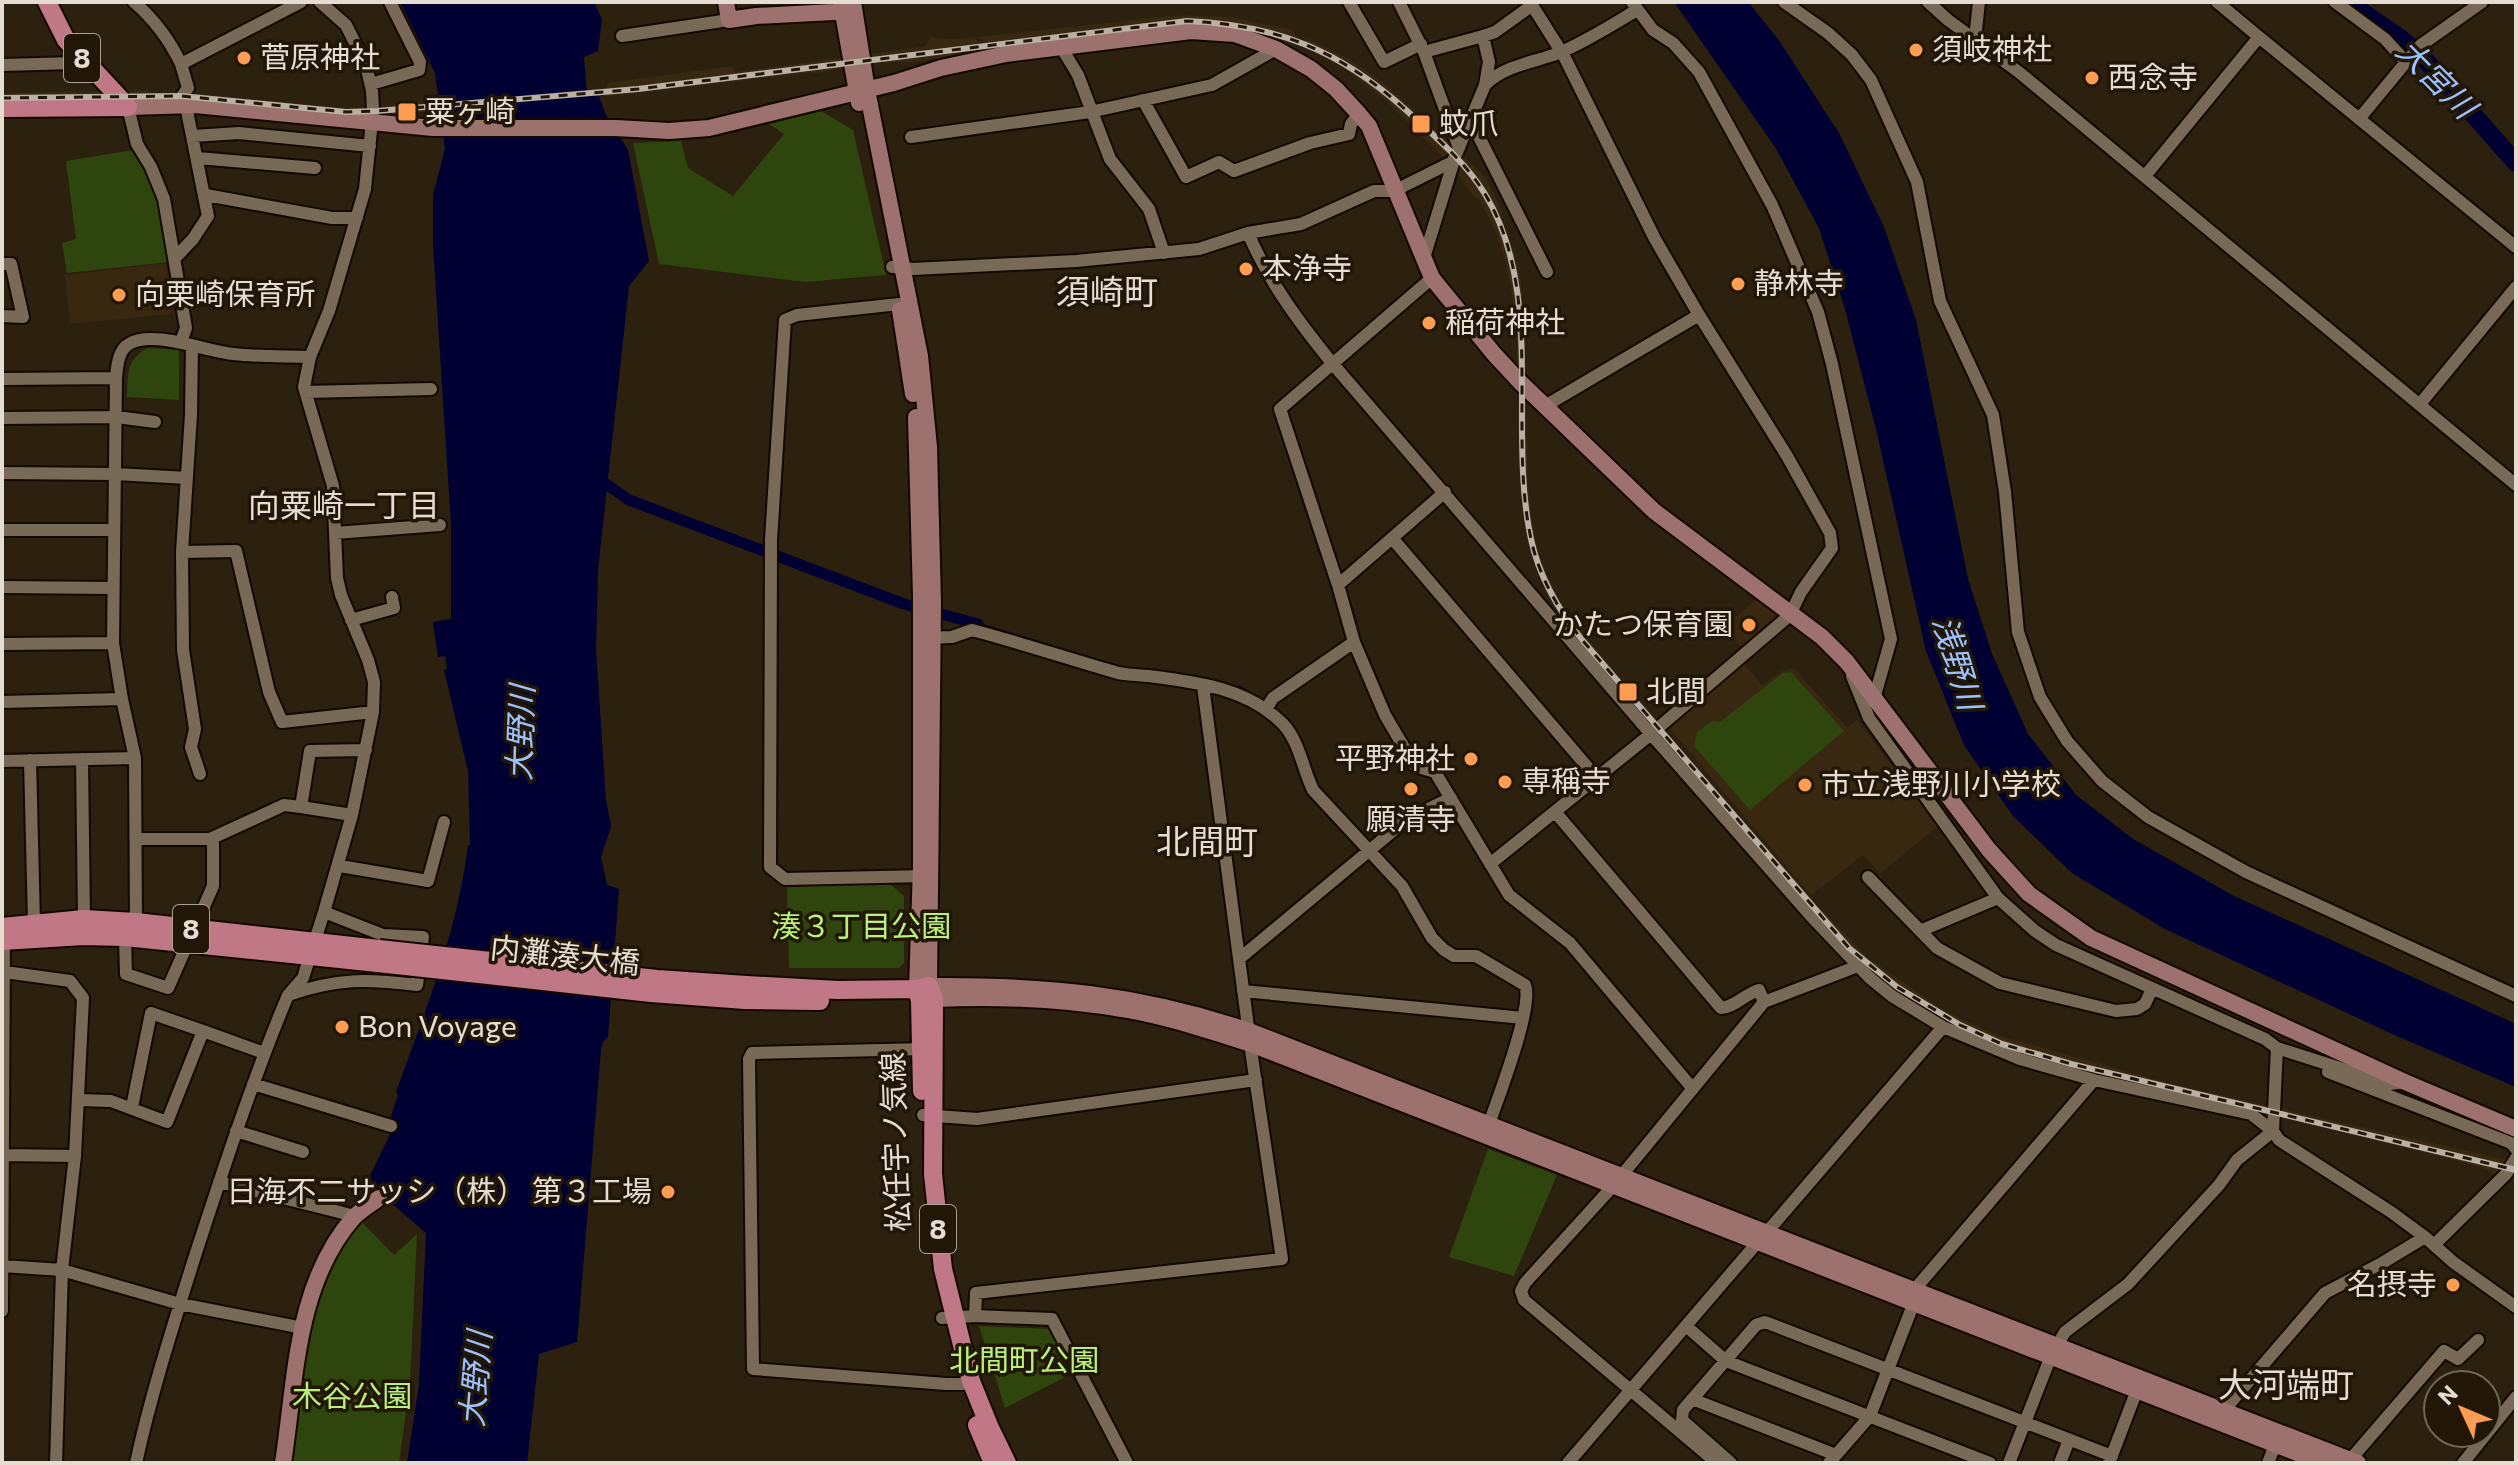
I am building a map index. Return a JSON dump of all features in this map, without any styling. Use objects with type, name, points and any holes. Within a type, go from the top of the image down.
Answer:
[{"type":"main road","name":"8","points":[[47,2],[66,40],[128,107]]},
{"type":"main road","name":"8","points":[[2,108],[128,107]]},
{"type":"main road","name":"8","points":[[3,936],[34,923],[84,919],[131,929],[311,950]]},
{"type":"main road","name":"8","points":[[3,936],[83,936],[131,929]]},
{"type":"main road","name":"内灘湊大橋","points":[[311,950],[379,956],[651,993],[925,993]]},
{"type":"main road","name":"松任宇ノ気線","points":[[925,993],[929,1115],[926,1230],[933,1278],[993,1463]]},
{"type":"main road","name":"松任宇ノ気線","points":[[966,1382],[1007,1463]]},
{"type":"street","points":[[134,2],[153,19],[181,64],[188,88],[182,96],[206,195],[208,216],[193,239],[175,258]]},
{"type":"street","points":[[181,64],[301,2]]},
{"type":"street","points":[[307,982],[311,950],[340,866],[352,815],[373,712],[374,682],[341,595],[337,578],[333,486],[304,387],[310,357],[329,311],[365,189],[372,122],[371,84],[366,65],[346,25],[320,2]]},
{"type":"street","points":[[371,84],[419,70],[420,62],[390,2]]},
{"type":"street","points":[[726,2],[729,20]]},
{"type":"street","points":[[1349,2],[1384,62],[1422,48],[1495,32],[1531,4],[1559,53],[1564,56],[1655,239],[1787,456],[1832,539],[1832,548],[1801,592],[1790,615],[1556,813],[1490,864]]},
{"type":"street","points":[[1399,2],[1422,48],[1457,153],[1424,258]]},
{"type":"street","points":[[1784,2],[1828,33],[1852,55],[1871,80],[1917,182],[1940,301],[1993,415],[2005,492],[2018,632],[2040,697],[2067,741],[2102,781],[2148,817],[2246,872],[2516,996]]},
{"type":"street","points":[[1928,2],[2145,176],[2516,485]]},
{"type":"street","points":[[1975,39],[1979,2]]},
{"type":"street","points":[[2217,2],[2516,247]]},
{"type":"street","points":[[2335,2],[2385,39],[2407,60]]},
{"type":"street","points":[[2359,119],[2421,45],[2482,2]]},
{"type":"street","points":[[1485,85],[1493,76],[1592,38],[1635,6],[1653,30],[1673,43],[1699,72],[1772,205],[1818,312],[1891,639],[1874,699]]},
{"type":"street","points":[[622,36],[756,16],[848,7],[898,268],[920,356],[929,447],[925,993],[1091,1005],[1139,1012],[1250,1038],[1489,1124],[1617,1180]]},
{"type":"street","points":[[200,774],[191,747],[195,729],[183,650],[186,328],[164,199],[151,167],[137,144],[128,107],[186,106],[433,128],[669,131],[709,128],[1006,54],[1191,31],[1235,34],[1276,49],[1311,69],[1336,89],[1369,126],[1432,278],[1494,354],[1654,511],[1822,637],[1847,662],[1989,850],[2029,894],[2091,938],[2405,1082],[2516,1129]]},
{"type":"street","points":[[898,268],[1076,261],[1199,249],[1248,233],[1301,224],[1374,191],[1394,191],[1452,162],[1485,85],[1489,62],[1483,36]]},
{"type":"street","points":[[2145,176],[2259,37]]},
{"type":"street","points":[[1061,47],[1078,75],[1110,159],[1149,209],[1164,253]]},
{"type":"street","points":[[911,137],[1093,112],[1212,85],[1276,49]]},
{"type":"street","points":[[2,65],[75,63],[84,60]]},
{"type":"street","points":[[1143,100],[1186,177],[1219,162],[1234,171],[1310,143],[1349,134],[1351,124],[1359,114]]},
{"type":"street","points":[[1471,121],[1547,272]]},
{"type":"street","points":[[193,136],[239,133],[370,146]]},
{"type":"street","points":[[198,158],[315,168]]},
{"type":"street","points":[[206,195],[332,218],[357,218]]},
{"type":"street","points":[[1248,233],[1266,273],[1291,313],[1332,363],[1651,734],[1858,966],[1892,996],[1943,1027],[2020,1059],[2094,1080],[2251,1114],[2309,1162],[2391,1212],[2516,1307]]},
{"type":"street","points":[[2,264],[11,264],[23,317],[2,316]]},
{"type":"street","points":[[898,268],[899,304],[914,398],[927,599]]},
{"type":"street","points":[[1432,278],[1280,409],[1354,642],[1385,715],[1415,766],[1435,772],[1515,902],[1570,943],[1693,1089]]},
{"type":"street","points":[[2420,404],[2516,287]]},
{"type":"street","points":[[899,304],[797,315],[785,320],[770,565],[770,867],[785,879],[926,876]]},
{"type":"street","points":[[1545,406],[1699,315]]},
{"type":"street","points":[[210,839],[213,844],[213,886],[168,988],[126,974],[137,839],[135,758],[113,643],[117,364],[130,342],[148,340],[232,354],[310,357]]},
{"type":"street","points":[[2,379],[116,378]]},
{"type":"street","points":[[306,392],[431,389]]},
{"type":"street","points":[[2,418],[117,417],[155,422]]},
{"type":"street","points":[[2,473],[187,478]]},
{"type":"street","points":[[1338,585],[1445,492]]},
{"type":"street","points":[[335,533],[440,525]]},
{"type":"street","points":[[2,530],[114,530]]},
{"type":"street","points":[[1392,538],[1596,777]]},
{"type":"street","points":[[182,552],[236,551],[269,692],[282,722],[373,712]]},
{"type":"street","points":[[2,587],[112,588]]},
{"type":"street","points":[[351,620],[394,608],[392,597]]},
{"type":"street","points":[[927,630],[952,637],[972,630],[1122,674],[1242,694],[1266,709],[1285,726],[1313,790],[1402,886],[1432,938],[1454,956],[1476,956],[1525,985],[1528,993],[1523,1018],[1489,1124]]},
{"type":"street","points":[[1266,709],[1273,698],[1354,642]]},
{"type":"street","points":[[2,644],[113,643]]},
{"type":"street","points":[[1847,662],[1869,718],[1998,898],[2035,931],[2056,945],[2265,1039],[2276,1050],[2511,1143],[2516,1149]]},
{"type":"street","points":[[975,1316],[976,1293],[1282,1259],[1203,686]]},
{"type":"street","points":[[2,702],[122,699]]},
{"type":"street","points":[[301,807],[310,751],[366,750]]},
{"type":"street","points":[[2,761],[135,758]]},
{"type":"street","points":[[82,759],[84,919]]},
{"type":"street","points":[[30,760],[34,923]]},
{"type":"street","points":[[1239,959],[1406,820],[1451,798]]},
{"type":"street","points":[[137,839],[210,839],[284,805],[352,815]]},
{"type":"street","points":[[1556,813],[1721,1008],[1727,1008],[1749,992],[1759,990],[1764,1002]]},
{"type":"street","points":[[340,866],[428,881],[444,822]]},
{"type":"street","points":[[1868,877],[1946,955],[2000,983],[2126,1012],[2145,1004],[2152,989]]},
{"type":"street","points":[[1920,931],[1998,898]]},
{"type":"street","points":[[136,1463],[144,1424],[219,1182],[264,1053],[288,995],[307,982],[360,979],[417,985],[423,937],[383,935],[324,912]]},
{"type":"street","points":[[2,1311],[3,936]]},
{"type":"street","points":[[1717,1463],[1524,1300],[1521,1291],[1764,1002],[1858,966]]},
{"type":"street","points":[[5,972],[70,981],[83,998],[75,1156],[62,1270],[56,1463]]},
{"type":"street","points":[[1243,991],[1523,1018]]},
{"type":"street","points":[[132,1107],[151,1013],[264,1053]]},
{"type":"street","points":[[1568,1463],[1943,1027]]},
{"type":"street","points":[[78,1100],[111,1101],[167,1122],[203,1031]]},
{"type":"street","points":[[1250,1038],[2054,1351],[2225,1409],[2354,1461],[2444,1351],[2458,1359],[2478,1340]]},
{"type":"street","points":[[926,1049],[752,1053],[749,1059],[753,1369],[966,1382]]},
{"type":"street","points":[[2276,1050],[2390,1084],[2405,1082]]},
{"type":"street","points":[[2009,1463],[2054,1351],[2065,1332],[2128,1284],[2219,1185],[2237,1160],[2273,1131],[2276,1050]]},
{"type":"street","points":[[929,1115],[977,1119],[1256,1080]]},
{"type":"street","points":[[1692,1399],[1833,1459],[1870,1416],[1914,1297],[2094,1080]]},
{"type":"street","points":[[253,1084],[391,1126]]},
{"type":"street","points":[[236,1131],[303,1152]]},
{"type":"street","points":[[4,1155],[75,1156]]},
{"type":"street","points":[[2225,1409],[2325,1293],[2430,1241],[2506,1174],[2516,1158]]},
{"type":"street","points":[[219,1182],[355,1216]]},
{"type":"street","points":[[283,1463],[303,1328],[316,1276],[355,1216],[379,1198]]},
{"type":"street","points":[[3,1266],[62,1270],[180,1304],[303,1328]]},
{"type":"street","points":[[948,1318],[1052,1319],[1127,1463]]},
{"type":"street","points":[[1731,1463],[1682,1420],[1683,1410],[1756,1325],[1765,1322],[2069,1440],[2110,1460],[2137,1390]]},
{"type":"street","points":[[1686,1326],[1726,1361],[1990,1463]]},
{"type":"street","points":[[2054,1351],[2137,1390],[2323,1463]]},
{"type":"street","points":[[2463,1463],[2516,1397]]},
{"type":"street","points":[[2060,1463],[2069,1440]]},
{"type":"street","points":[[2268,1463],[2275,1445]]},
{"type":"shaded area","points":[[1178,15],[1228,17],[1291,29],[1304,46],[1284,38],[1282,42],[1242,29],[1186,24],[990,49],[978,37]]},
{"type":"shaded area","points":[[1302,36],[1349,59],[1385,84],[1485,176],[1503,213],[1499,216],[1515,255],[1521,281],[1525,346],[1517,340],[1511,287],[1503,254],[1478,197],[1475,198],[1447,161],[1389,103],[1344,68],[1314,52]]},
{"type":"shaded area","points":[[931,37],[974,37],[987,49],[914,62],[873,62],[813,74],[608,96],[607,93],[439,107],[607,91],[607,83],[733,66],[735,72],[925,46]]},
{"type":"shaded area","points":[[149,90],[151,93],[176,92],[344,108],[377,109],[420,101],[421,107],[437,105],[437,110],[412,113],[413,122],[2,101],[2,93]]},
{"type":"shaded area","name":"向栗崎保育所","points":[[166,263],[172,314],[70,324],[65,275]]},
{"type":"shaded area","points":[[1517,343],[1525,348],[1528,483],[1534,538],[1558,599],[1607,664],[1813,901],[1869,959],[1859,963],[1840,945],[1557,616],[1559,614],[1535,567],[1523,516]]},
{"type":"shaded area","points":[[1758,598],[1781,614],[1741,647],[1724,626]]},
{"type":"shaded area","points":[[1743,662],[1762,685],[1782,671],[1794,668],[1847,728],[1857,720],[1938,826],[1880,874],[1863,855],[1811,895],[1667,725]]},
{"type":"shaded area","points":[[1871,960],[1945,1011],[1994,1034],[2165,1082],[2159,1089],[2043,1061],[1978,1039],[1906,998],[1861,964]]},
{"type":"shaded area","points":[[2171,1084],[2513,1161],[2516,1163],[2516,1183],[2477,1166],[2326,1127],[2165,1091]]},
{"type":"green space","points":[[821,111],[853,130],[886,275],[805,282],[659,264],[633,143],[681,141],[688,168],[733,196],[784,134],[769,124]]},
{"type":"green space","points":[[133,150],[161,202],[170,262],[67,273],[62,243],[76,239],[66,161]]},
{"type":"green space","points":[[148,348],[179,350],[179,400],[127,397],[132,363]]},
{"type":"green space","points":[[1791,672],[1844,731],[1750,810],[1694,746],[1697,732],[1712,721],[1720,722],[1783,673]]},
{"type":"green space","name":"湊３丁目公園","points":[[891,885],[904,896],[904,963],[899,968],[789,968],[787,887]]},
{"type":"green space","points":[[1488,1149],[1557,1175],[1514,1276],[1449,1257]]},
{"type":"green space","name":"木谷公園","points":[[358,1218],[394,1255],[417,1234],[410,1383],[399,1463],[286,1463],[315,1281]]},
{"type":"green space","name":"北間町公園","points":[[979,1326],[1050,1329],[1071,1374],[1005,1408]]},
{"type":"water","name":"大野川","points":[[400,2],[594,2],[602,19],[598,51],[584,57],[587,95],[599,96],[605,113],[628,150],[649,261],[629,286],[598,570],[596,650],[606,800],[611,826],[601,857],[607,885],[619,889],[608,1037],[601,1049],[577,1342],[539,1354],[527,1463],[407,1463],[419,1385],[426,1233],[367,1182],[394,1126],[389,1123],[398,1095],[396,1092],[448,939],[470,845],[468,771],[444,670],[447,669],[445,656],[438,657],[433,622],[451,619],[451,525],[433,244],[433,195],[445,149],[435,73]]},
{"type":"water","name":"浅野川","points":[[1674,2],[1748,2],[1778,39],[1839,133],[1884,227],[1916,320],[1968,579],[1992,654],[2028,734],[2076,795],[2133,839],[2234,896],[2516,1024],[2516,1087],[2399,1037],[2165,929],[2072,873],[2013,816],[1964,745],[1926,651],[1876,429],[1845,309],[1819,228],[1775,147]]},
{"type":"waterway","name":"大宮川","points":[[2348,2],[2403,40],[2426,61],[2516,163]]},
{"type":"waterway","points":[[606,484],[629,500],[904,604],[978,624]]},
{"type":"waterway","points":[[978,624],[1135,669]]},
{"type":"waterway","points":[[1213,681],[1225,683]]},
{"type":"waterway","points":[[1239,687],[1253,695]]},
{"type":"railway","points":[[2,98],[181,96],[346,112],[377,111],[638,89],[1187,21],[1250,28],[1305,44],[1356,71],[1381,89],[1448,149],[1485,194],[1504,233],[1515,275],[1520,318],[1525,496],[1531,539],[1545,580],[1558,606],[1583,641],[1849,948],[1897,987],[1960,1025],[2002,1044],[2071,1064],[2516,1170]]},
{"type":"place","name":"須岐神社","points":[[1916,50]]},
{"type":"place","name":"菅原神社","points":[[244,58]]},
{"type":"place","name":"西念寺","points":[[2092,78]]},
{"type":"place","name":"粟ヶ崎","points":[[407,112]]},
{"type":"place","name":"蚊爪","points":[[1421,124]]},
{"type":"place","name":"本浄寺","points":[[1246,269]]},
{"type":"place","name":"静林寺","points":[[1738,284]]},
{"type":"place","name":"向栗崎保育所","points":[[119,295]]},
{"type":"place","name":"稲荷神社","points":[[1429,323]]},
{"type":"place","name":"かたつ保育園","points":[[1749,625]]},
{"type":"place","name":"北間","points":[[1628,692]]},
{"type":"place","name":"平野神社","points":[[1471,759]]},
{"type":"place","name":"専稱寺","points":[[1505,782]]},
{"type":"place","name":"市立浅野川小学校","points":[[1805,785]]},
{"type":"place","name":"願清寺","points":[[1411,789]]},
{"type":"place","name":"Bon Voyage","points":[[342,1027]]},
{"type":"place","name":"日海不二サッシ（株） 第３工場","points":[[668,1192]]},
{"type":"place","name":"名摂寺","points":[[2453,1285]]},
{"type":"district","name":"須崎町","points":[[1107,292]]},
{"type":"district","name":"向粟崎一丁目","points":[[344,506]]},
{"type":"district","name":"北間町","points":[[1207,842]]},
{"type":"district","name":"大河端町","points":[[2286,1385]]}]
